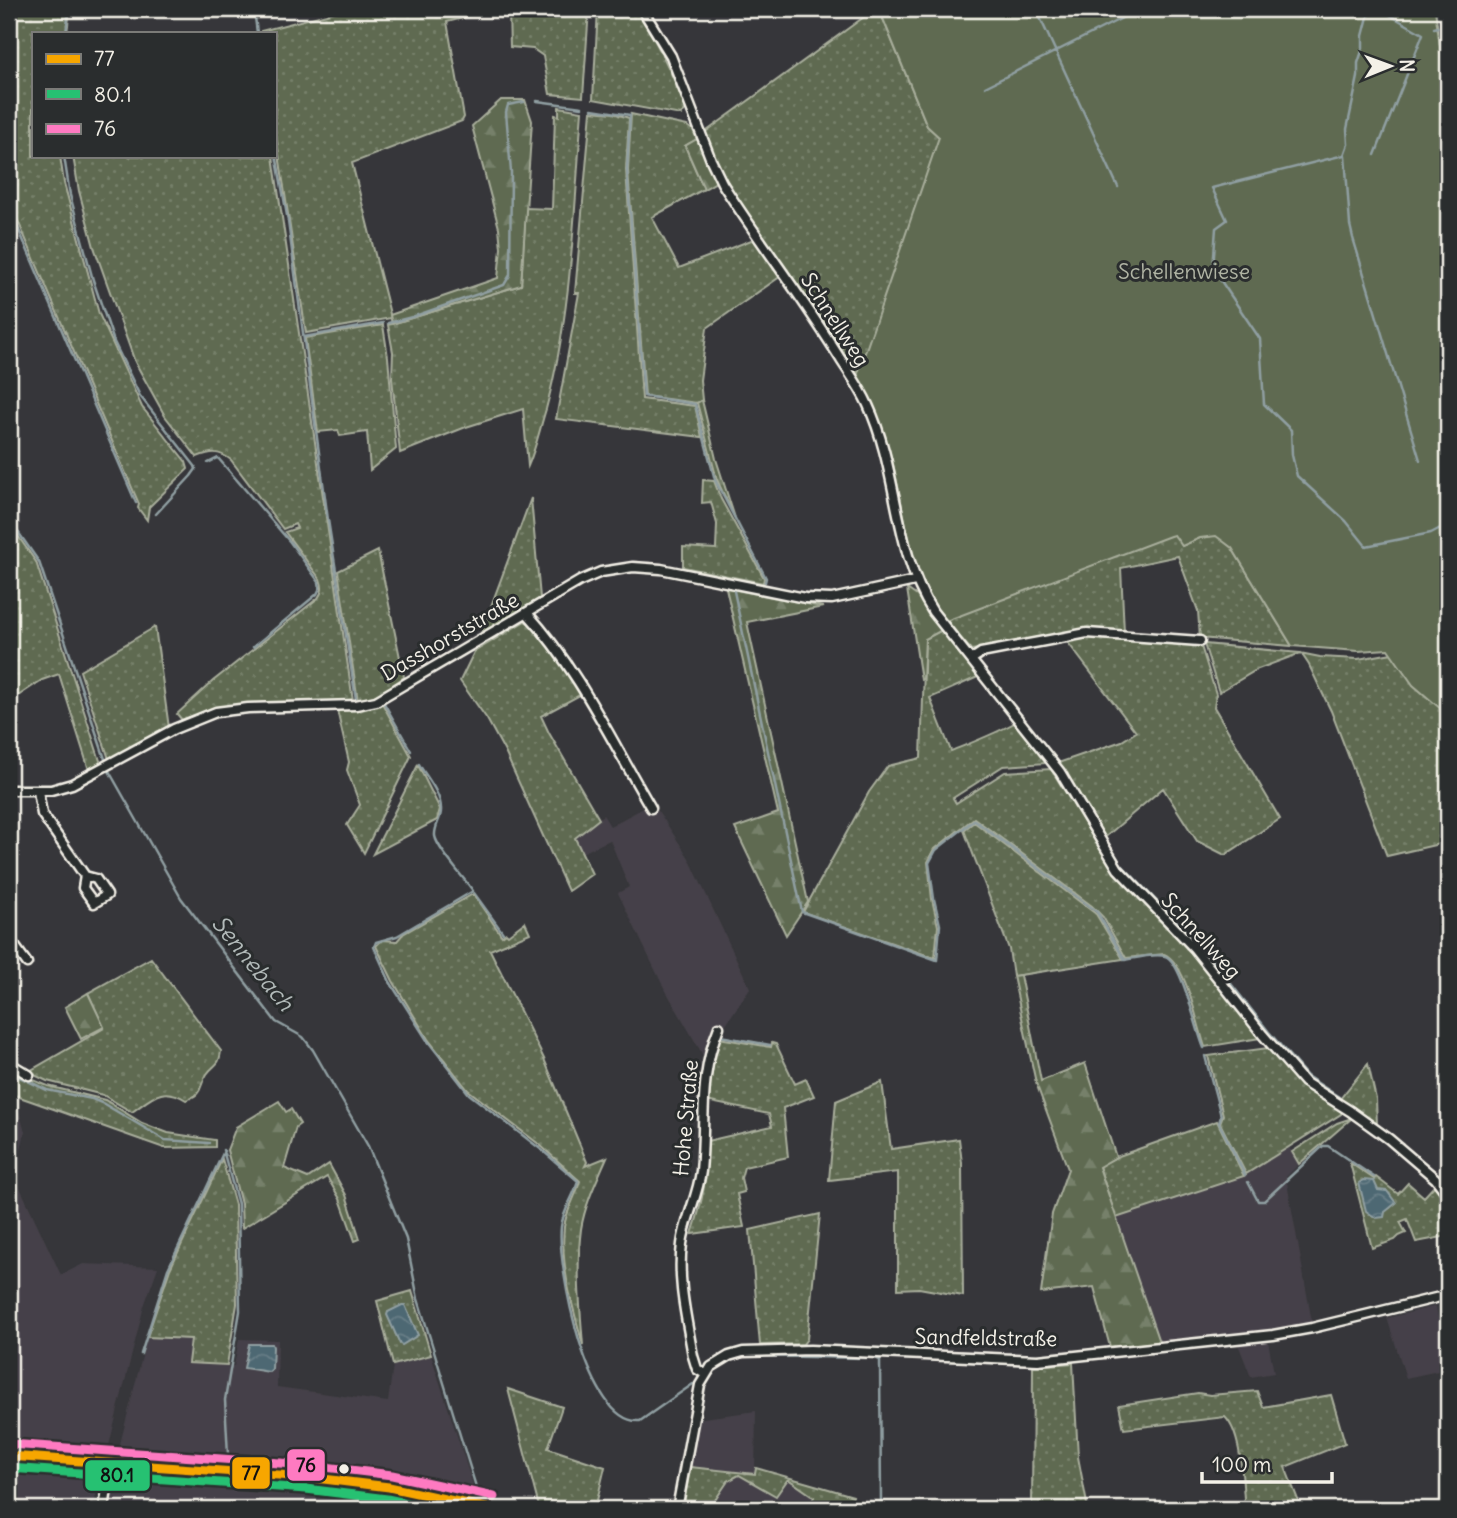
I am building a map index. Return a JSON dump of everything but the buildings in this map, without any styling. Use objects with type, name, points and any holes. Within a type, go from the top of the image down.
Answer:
[{"type":"main road","points":[[9,1456],[307,1477],[389,1487],[491,1509]]},
{"type":"street","name":"Schnellweg","points":[[642,9],[671,56],[710,160],[722,183],[817,320],[867,403],[887,460],[915,581],[933,612],[1060,772],[1118,869],[1194,948],[1304,1082],[1389,1139],[1436,1179],[1448,1195]]},
{"type":"street","name":"Dasshorststraße","points":[[9,790],[38,791],[72,784],[174,729],[216,712],[240,708],[355,705],[376,701],[580,581],[601,572],[632,567],[661,569],[805,598],[832,599],[915,581]]},
{"type":"street","points":[[527,612],[566,661],[651,808]]},
{"type":"street","points":[[972,659],[981,653],[1087,634],[1199,641]]},
{"type":"street","points":[[38,791],[42,814],[85,876]]},
{"type":"street","points":[[9,938],[27,963]]},
{"type":"street","name":"Hohe Straße","points":[[705,1374],[697,1369],[693,1356],[680,1264],[682,1242],[701,1171],[705,1073],[719,1027]]},
{"type":"street","points":[[9,1063],[29,1074]]},
{"type":"street","name":"Sandfeldstraße","points":[[705,1374],[729,1356],[755,1350],[1038,1360],[1273,1335],[1448,1295]]},
{"type":"street","points":[[677,1509],[700,1385],[705,1374]]},
{"type":"street","points":[[104,1509],[111,1462]]},
{"type":"shaded area","points":[[653,803],[689,858],[750,988],[724,1027],[717,1022],[704,1057],[662,984],[618,893],[629,887],[610,840],[582,853],[575,838],[603,815],[610,826]]},
{"type":"shaded area","points":[[9,1092],[14,1095],[25,1132],[15,1177],[61,1275],[83,1264],[158,1267],[144,1306],[108,1449],[9,1444]]},
{"type":"shaded area","points":[[1289,1147],[1299,1164],[1286,1177],[1312,1322],[1249,1333],[1159,1342],[1116,1218],[1244,1176]]},
{"type":"shaded area","points":[[1436,1306],[1447,1369],[1406,1378],[1387,1318]]},
{"type":"shaded area","points":[[147,1337],[191,1339],[189,1363],[234,1366],[239,1339],[278,1340],[277,1387],[388,1402],[393,1365],[431,1355],[474,1488],[379,1474],[118,1452]]},
{"type":"shaded area","points":[[1268,1341],[1274,1373],[1251,1377],[1238,1344]]},
{"type":"shaded area","points":[[756,1411],[755,1474],[690,1467],[696,1419]]},
{"type":"shaded area","points":[[9,1466],[82,1470],[94,1474],[98,1479],[98,1486],[93,1509],[9,1509]]},
{"type":"shaded area","points":[[119,1475],[304,1485],[338,1491],[337,1509],[109,1509],[115,1480]]},
{"type":"shaded area","points":[[739,1475],[776,1495],[787,1479],[814,1497],[807,1509],[709,1509],[728,1481]]},
{"type":"green space","points":[[9,9],[70,9],[67,32],[32,32],[32,158],[60,158],[64,183],[99,314],[142,407],[186,462],[188,469],[149,507],[147,520],[138,508],[139,504],[9,200]]},
{"type":"green space","points":[[346,9],[589,9],[583,97],[550,94],[543,56],[533,49],[510,47],[509,12],[490,11],[447,22],[464,117],[462,121],[352,163],[391,318],[306,333],[276,135],[276,32],[261,31]]},
{"type":"green space","points":[[598,9],[636,9],[675,83],[686,109],[681,115],[593,99]]},
{"type":"green space","points":[[875,9],[879,9],[927,126],[941,139],[1012,250],[1182,546],[1200,538],[1217,535],[1232,548],[1292,646],[1200,638],[1198,611],[1178,556],[1121,568],[1124,632],[971,650],[933,600],[914,561],[891,460],[872,403],[832,334],[740,203],[704,133]]},
{"type":"green space","name":"Schellenwiese","points":[[879,9],[1435,9],[1448,107],[1448,715],[1413,685],[1388,649],[1358,651],[1292,646],[1232,548],[1216,536],[1200,538],[1182,546],[1174,535],[1170,536],[946,621],[916,565],[889,449],[857,376],[939,137],[927,126]]},
{"type":"green space","points":[[501,100],[525,100],[532,121],[521,285],[392,324],[390,315],[498,278],[501,248],[499,228],[472,126]]},
{"type":"green space","points":[[559,107],[582,111],[571,261],[555,373],[528,466],[523,409],[466,427],[400,453],[392,378],[393,352],[388,325],[521,285],[526,208],[552,209],[555,115],[559,116]]},
{"type":"green space","points":[[591,111],[629,118],[626,170],[642,399],[695,406],[702,437],[556,419],[579,293],[575,293]]},
{"type":"green space","points":[[631,114],[687,126],[693,130],[697,139],[685,146],[704,189],[652,217],[679,268],[754,239],[781,276],[707,328],[700,380],[702,400],[697,403],[645,396],[628,170]]},
{"type":"green space","points":[[697,139],[716,182],[704,189],[685,146]]},
{"type":"green space","points":[[73,158],[273,158],[353,701],[244,704],[213,709],[182,720],[177,714],[213,681],[318,598],[322,584],[285,532],[297,528],[295,524],[283,529],[231,460],[214,453],[197,457],[165,416],[135,362],[94,247]]},
{"type":"green space","points":[[383,325],[396,449],[370,470],[367,432],[340,436],[338,430],[318,432],[305,338]]},
{"type":"green space","points":[[702,400],[716,459],[735,518],[717,480],[697,403]]},
{"type":"green space","points":[[703,480],[714,481],[764,578],[763,583],[683,567],[683,547],[716,549],[717,524],[711,502],[702,503]]},
{"type":"green space","points":[[531,498],[540,598],[480,636]]},
{"type":"green space","points":[[9,523],[36,562],[101,764],[89,770],[59,674],[42,680],[9,702]]},
{"type":"green space","points":[[378,551],[404,677],[380,694],[358,701],[338,571]]},
{"type":"green space","points":[[726,588],[823,607],[747,622],[808,902],[786,935],[735,828],[778,813]]},
{"type":"green space","points":[[907,589],[917,596],[942,630],[925,639],[921,680]]},
{"type":"green space","points":[[1448,618],[1448,842],[1387,856],[1331,711],[1301,653],[1358,659],[1398,652]]},
{"type":"green space","points":[[525,621],[550,643],[582,694],[541,716],[599,819],[575,838],[592,874],[568,891],[505,752],[487,719],[460,681],[474,652]]},
{"type":"green space","points":[[155,627],[169,728],[109,759],[80,671]]},
{"type":"green space","points":[[942,630],[980,676],[930,698],[951,751],[1016,722],[1047,763],[1003,766],[953,798],[956,803],[1005,772],[1051,769],[1114,871],[1195,957],[1260,1038],[1205,1047],[1185,982],[1172,960],[1164,954],[1126,958],[1103,917],[1092,906],[974,818],[935,849],[928,862],[938,926],[935,958],[803,912],[869,792],[888,766],[921,758],[925,639]]},
{"type":"green space","points":[[1086,637],[1200,643],[1216,694],[1214,707],[1280,819],[1225,855],[1197,841],[1163,788],[1103,839],[1058,763],[1122,741],[1136,732],[1066,640]]},
{"type":"green space","points":[[1204,644],[1300,653],[1258,669],[1219,692]]},
{"type":"green space","points":[[382,703],[411,756],[364,853],[347,825],[360,805],[347,770],[349,762],[337,710],[362,710]]},
{"type":"green space","points":[[418,765],[440,809],[437,820],[373,854]]},
{"type":"green space","points":[[974,822],[1096,914],[1123,959],[1013,976],[1009,949],[964,830]]},
{"type":"green space","points":[[473,894],[502,936],[506,933],[508,935],[525,922],[530,933],[490,950],[544,1059],[587,1162],[585,1166],[607,1157],[588,1201],[581,1229],[579,1272],[583,1345],[568,1287],[563,1242],[565,1221],[580,1181],[540,1145],[468,1090],[428,1039],[393,981],[376,946],[382,940],[397,941],[403,934]]},
{"type":"green space","points":[[151,958],[221,1051],[218,1062],[207,1074],[196,1095],[186,1100],[170,1094],[158,1095],[132,1112],[103,1095],[47,1081],[28,1072],[104,1028],[88,993]]},
{"type":"green space","points":[[1020,975],[1041,1081],[1085,1063],[1116,1157],[1099,1167],[1159,1342],[1110,1347],[1094,1287],[1041,1293],[1052,1214],[1068,1169],[1036,1083],[1013,976]]},
{"type":"green space","points":[[88,993],[104,1027],[81,1039],[65,1007]]},
{"type":"green space","points":[[719,1038],[771,1047],[772,1043],[776,1044],[795,1084],[806,1079],[814,1096],[783,1108],[788,1157],[744,1167],[741,1178],[744,1192],[737,1194],[744,1227],[692,1234],[704,1188],[707,1141],[772,1126],[769,1114],[706,1101],[709,1074]]},
{"type":"green space","points":[[1268,1048],[1300,1085],[1342,1111],[1246,1174],[1220,1123],[1223,1115],[1208,1056]]},
{"type":"green space","points":[[1368,1064],[1376,1099],[1377,1125],[1340,1099]]},
{"type":"green space","points":[[9,1067],[48,1086],[105,1100],[142,1123],[168,1133],[215,1140],[215,1147],[164,1148],[14,1095],[9,1092]]},
{"type":"green space","points":[[882,1082],[891,1149],[959,1139],[962,1163],[963,1296],[919,1288],[898,1289],[898,1172],[829,1180],[836,1101]]},
{"type":"green space","points":[[279,1101],[286,1112],[291,1109],[300,1124],[296,1127],[284,1168],[308,1178],[329,1164],[346,1195],[360,1239],[355,1241],[340,1199],[327,1177],[242,1228],[241,1204],[227,1150],[236,1127]]},
{"type":"green space","points":[[1352,1118],[1299,1164],[1292,1152],[1337,1123]]},
{"type":"green space","points":[[1217,1121],[1244,1176],[1116,1218],[1099,1166],[1116,1157]]},
{"type":"green space","points":[[222,1159],[235,1205],[237,1304],[227,1365],[188,1363],[191,1339],[147,1337],[170,1269]]},
{"type":"green space","points":[[1350,1163],[1374,1179],[1376,1177],[1398,1194],[1408,1183],[1424,1197],[1435,1185],[1445,1203],[1448,1236],[1416,1242],[1407,1219],[1400,1222],[1406,1233],[1372,1248]]},
{"type":"green space","points":[[820,1214],[807,1339],[803,1344],[760,1345],[750,1230]]},
{"type":"green space","points":[[412,1291],[431,1355],[393,1365],[377,1301]]},
{"type":"green space","points":[[1073,1363],[1078,1457],[1088,1509],[1032,1509],[1033,1366]]},
{"type":"green space","points":[[508,1389],[562,1407],[548,1448],[605,1467],[595,1509],[539,1507]]},
{"type":"green space","points":[[1257,1391],[1263,1407],[1331,1395],[1345,1443],[1285,1467],[1300,1505],[1290,1509],[1245,1509],[1238,1447],[1231,1425],[1225,1417],[1124,1429],[1119,1405],[1198,1393],[1210,1395]]},
{"type":"green space","points":[[690,1467],[755,1474],[756,1468],[853,1496],[849,1509],[807,1509],[814,1497],[788,1479],[776,1496],[739,1475],[728,1481],[709,1509],[692,1509],[684,1504]]},
{"type":"water","points":[[1363,1180],[1374,1181],[1378,1190],[1387,1191],[1396,1203],[1385,1212],[1384,1217],[1376,1218],[1366,1211],[1359,1183]]},
{"type":"water","points":[[405,1305],[418,1335],[402,1345],[387,1315]]},
{"type":"water","points":[[249,1344],[272,1344],[272,1369],[269,1372],[244,1368]]},
{"type":"waterway","points":[[66,32],[69,9]]},
{"type":"waterway","points":[[254,9],[257,32]]},
{"type":"waterway","points":[[1036,9],[1118,187]]},
{"type":"waterway","points":[[985,87],[1140,9]]},
{"type":"waterway","points":[[1370,9],[1358,63],[1358,77],[1347,129],[1348,144],[1344,155],[1212,188],[1227,220],[1216,228],[1213,269],[1260,339],[1264,404],[1291,430],[1292,455],[1297,476],[1346,521],[1366,546],[1431,533],[1448,524]]},
{"type":"waterway","points":[[1375,155],[1423,34],[1381,10]]},
{"type":"waterway","points":[[1434,28],[1448,25]]},
{"type":"waterway","points":[[537,101],[582,107]]},
{"type":"waterway","points":[[388,323],[504,285],[510,275],[511,172],[506,112],[508,105],[524,102]]},
{"type":"waterway","points":[[592,109],[630,115],[627,170],[644,396],[695,404],[715,480],[766,578],[765,582]]},
{"type":"waterway","points":[[276,155],[288,221],[328,520],[356,699]]},
{"type":"waterway","points":[[1345,155],[1353,238],[1420,460]]},
{"type":"waterway","points":[[64,158],[70,195],[93,280],[114,342],[140,396],[196,469],[156,514]]},
{"type":"waterway","points":[[9,207],[136,503]]},
{"type":"waterway","points":[[304,337],[383,323]]},
{"type":"waterway","points":[[208,463],[218,458],[290,542],[319,582],[317,594],[253,647]]},
{"type":"waterway","name":"Sennebach","points":[[9,519],[39,562],[109,771],[181,898],[276,1022],[303,1037],[313,1050],[368,1146],[406,1239],[418,1299],[481,1503]]},
{"type":"waterway","points":[[734,591],[802,912],[937,960],[940,925],[929,863],[936,850],[974,820],[1097,912],[1125,960],[1156,955],[1165,956],[1171,961],[1183,983],[1204,1048]]},
{"type":"waterway","points":[[384,703],[411,751]]},
{"type":"waterway","points":[[419,764],[436,791],[440,803],[441,812],[435,832],[437,842],[473,891],[397,936],[376,942],[374,947],[390,982],[427,1040],[469,1094],[578,1181],[561,1227],[564,1274],[579,1340],[591,1372],[605,1398],[621,1416],[640,1421],[693,1384]]},
{"type":"waterway","points":[[1105,840],[1121,864],[1206,952],[1307,1076],[1339,1097]]},
{"type":"waterway","points":[[474,893],[503,933]]},
{"type":"waterway","points":[[720,1036],[770,1045]]},
{"type":"waterway","points":[[1205,1056],[1221,1116],[1219,1123],[1245,1175]]},
{"type":"waterway","points":[[9,1072],[47,1090],[104,1104],[165,1140],[209,1143]]},
{"type":"waterway","points":[[1248,1182],[1258,1201],[1264,1201],[1323,1146],[1328,1146],[1374,1177]]},
{"type":"waterway","points":[[223,1150],[238,1204],[240,1311],[225,1400],[228,1455]]},
{"type":"waterway","points":[[141,1354],[168,1269],[224,1151]]},
{"type":"waterway","points":[[754,1356],[867,1358]]},
{"type":"waterway","points":[[875,1358],[880,1360],[881,1504],[898,1509]]},
{"type":"waterway","points":[[887,1358],[1037,1365],[1073,1361]]},
{"type":"transit line","name":"76","points":[[10,1444],[308,1465],[392,1475],[494,1497]]},
{"type":"transit line","name":"77","points":[[9,1456],[307,1477],[389,1487],[491,1509]]},
{"type":"transit line","name":"80.1","points":[[9,1468],[306,1489],[387,1499],[434,1509]]}]
